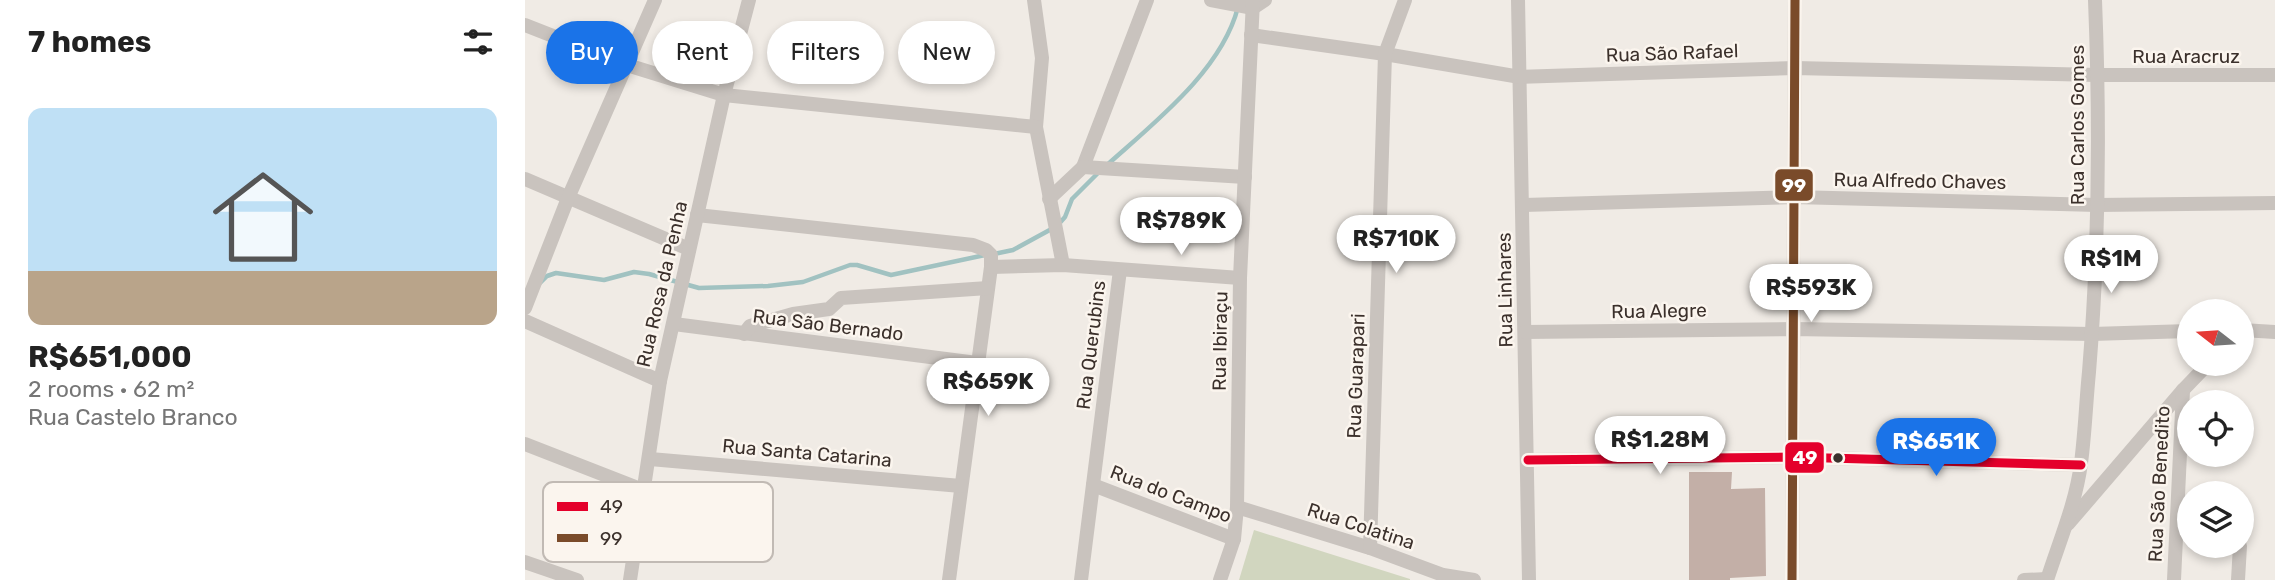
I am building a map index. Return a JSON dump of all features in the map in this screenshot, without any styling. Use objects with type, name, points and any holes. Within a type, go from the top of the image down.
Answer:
[{"type":"street","points":[[638,39],[655,0]]},
{"type":"street","name":"Rua Rosa da Penha","points":[[645,482],[660,381],[724,95],[749,0]]},
{"type":"street","name":"Rua Querubins","points":[[1034,0],[1042,58],[1035,127],[1063,265],[1120,270],[1081,580]]},
{"type":"street","points":[[1049,199],[1083,167],[1147,0]]},
{"type":"street","points":[[1211,0],[1257,3]]},
{"type":"street","name":"Rua Guarapari","points":[[1370,548],[1385,54],[1405,0]]},
{"type":"street","name":"Rua Linhares","points":[[1518,0],[1529,580]]},
{"type":"street","points":[[1793,580],[1795,0]]},
{"type":"street","name":"Rua Carlos Gomes","points":[[2047,580],[2065,527],[2081,465],[2092,334],[2097,205],[2098,75],[2095,0]]},
{"type":"street","name":"Rua Ibiraçu","points":[[1220,580],[1234,539],[1237,507],[1240,278],[1251,35],[1257,3]]},
{"type":"street","points":[[525,25],[546,33]]},
{"type":"street","name":"Rua São Rafael","points":[[1251,35],[1520,77],[1795,68],[2098,75]]},
{"type":"street","points":[[638,68],[724,95],[1035,127]]},
{"type":"street","name":"Rua Aracruz","points":[[2098,75],[2275,75]]},
{"type":"street","points":[[525,308],[568,198],[619,84]]},
{"type":"street","points":[[1083,167],[1245,177]]},
{"type":"street","points":[[525,178],[689,249]]},
{"type":"street","name":"Rua Alfredo Chaves","points":[[1523,205],[1794,198],[2097,205],[2275,203]]},
{"type":"street","points":[[697,215],[973,245],[986,250],[991,261],[988,288],[949,580]]},
{"type":"street","points":[[991,261],[1063,265]]},
{"type":"street","points":[[1120,270],[1240,278]]},
{"type":"street","points":[[744,334],[750,326],[793,314],[829,309],[841,298],[988,288]]},
{"type":"street","points":[[525,321],[660,381]]},
{"type":"street","name":"Rua São Bernado","points":[[674,324],[977,363]]},
{"type":"street","name":"Rua Alegre","points":[[1525,332],[1793,329],[2092,334],[2177,331]]},
{"type":"street","points":[[2254,331],[2275,332]]},
{"type":"street","points":[[2183,390],[2196,376]]},
{"type":"street","points":[[2065,527],[2177,397]]},
{"type":"street","points":[[525,444],[622,482]]},
{"type":"street","points":[[1528,460],[1792,457],[2081,465]]},
{"type":"street","name":"Rua Santa Catarina","points":[[650,459],[961,486]]},
{"type":"street","name":"Rua São Benedito","points":[[2174,580],[2179,467]]},
{"type":"street","name":"Rua do Campo","points":[[1093,485],[1234,539]]},
{"type":"street","name":"Rua Colatina","points":[[1237,507],[1370,548],[1443,575],[1474,580]]},
{"type":"street","points":[[2238,580],[2239,558]]},
{"type":"street","points":[[525,562],[577,580]]},
{"type":"street","name":"Rua Rosa da Penha","points":[[630,580],[633,562]]},
{"type":"street","points":[[2024,580],[2047,580]]},
{"type":"green space","points":[[1254,530],[1410,579],[1410,580],[1239,580]]},
{"type":"building","points":[[1689,472],[1732,472],[1731,489],[1765,488],[1766,576],[1730,580],[1689,580]]},
{"type":"waterway","points":[[1107,165],[1165,113],[1202,73],[1218,52],[1238,7]]},
{"type":"waterway","points":[[994,254],[1013,250],[1057,226],[1065,217],[1072,199],[1098,173]]},
{"type":"waterway","points":[[540,283],[547,276],[556,273],[604,280],[634,272],[699,288],[768,286],[803,282],[850,265],[891,275],[985,255]]},
{"type":"transit line","name":"99","points":[[1792,580],[1795,0]]},
{"type":"transit line","name":"49","points":[[1528,460],[1792,457],[2081,465]]}]
